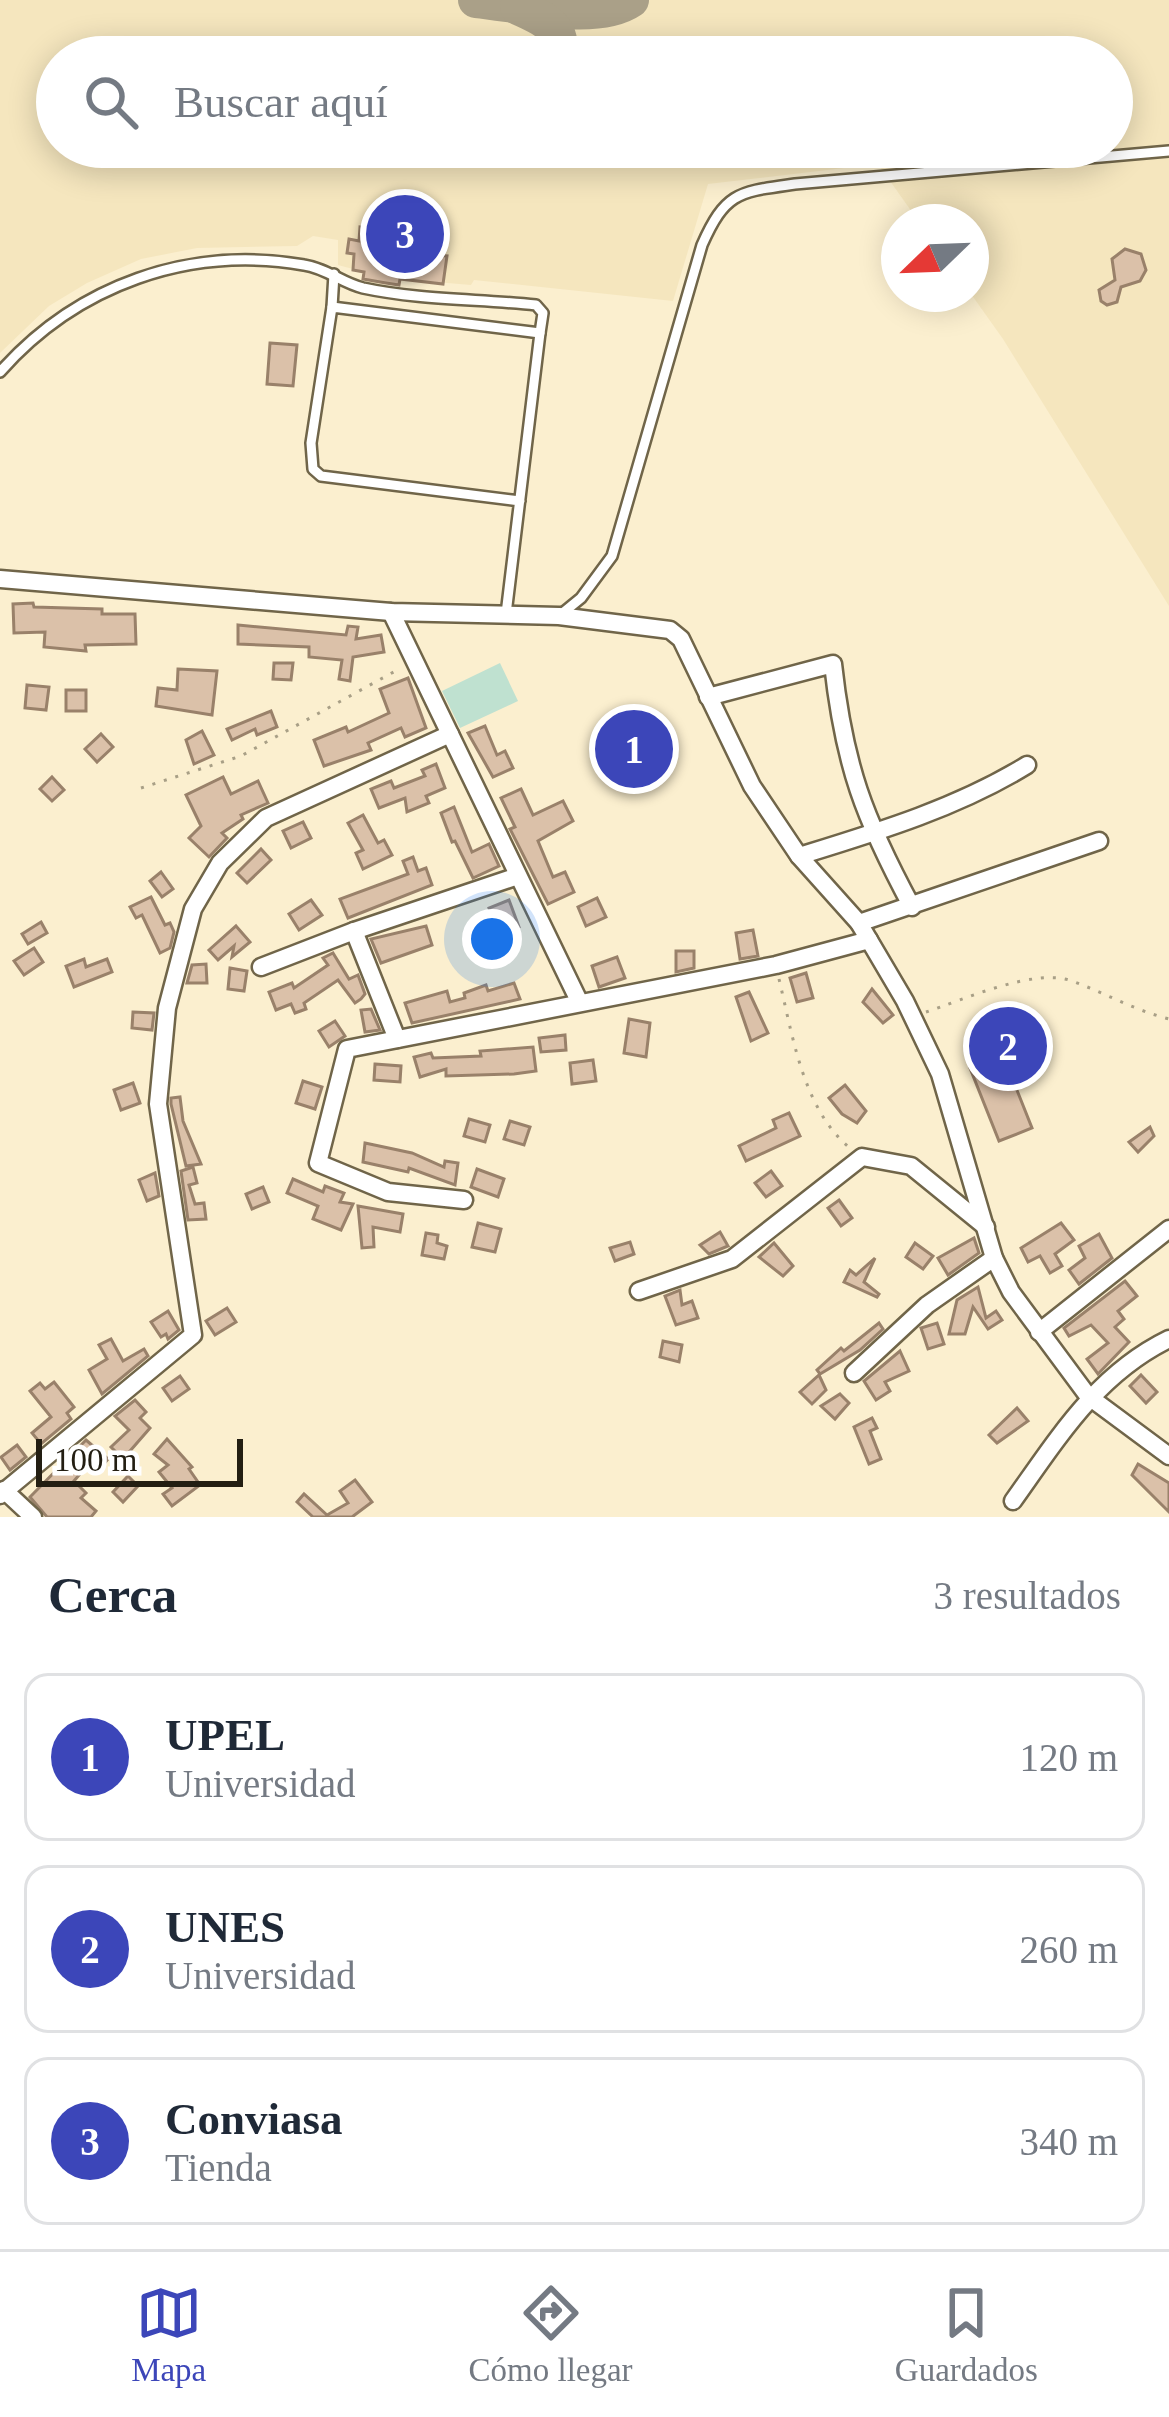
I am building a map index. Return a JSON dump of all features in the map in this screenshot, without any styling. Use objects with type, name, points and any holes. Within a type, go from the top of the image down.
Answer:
[{"type":"street","points":[[0,579],[391,612],[559,616],[670,631],[681,639],[752,787],[799,856],[859,923],[912,1017],[940,1074],[994,1258],[1011,1292],[1088,1396],[1169,1456]]},
{"type":"street","points":[[391,612],[579,1000]]},
{"type":"street","points":[[708,697],[833,664],[848,760],[872,834],[912,907]]},
{"type":"street","points":[[33,1517],[2,1493],[193,1335],[158,1104],[167,1008],[193,909],[220,863],[266,818],[450,734]]},
{"type":"street","points":[[799,856],[872,834],[985,790],[1027,765]]},
{"type":"street","points":[[859,923],[1099,841]]},
{"type":"street","points":[[261,967],[518,876]]},
{"type":"street","points":[[354,931],[397,1039]]},
{"type":"street","points":[[464,1200],[388,1192],[319,1163],[347,1049],[776,965],[869,940]]},
{"type":"street","points":[[639,1291],[732,1259],[862,1157],[911,1166],[986,1227]]},
{"type":"street","points":[[1039,1332],[1169,1228]]},
{"type":"street","points":[[854,1372],[927,1305],[994,1258]]},
{"type":"street","points":[[1013,1501],[1088,1396],[1142,1353],[1169,1339]]},
{"type":"lane","points":[[1133,155],[1169,152]]},
{"type":"lane","points":[[559,616],[590,588],[612,556],[702,245],[713,220],[735,195],[795,184],[982,168]]},
{"type":"lane","points":[[0,372],[27,341],[98,293],[180,265],[242,259],[310,266],[363,288],[536,305],[542,313],[506,614]]},
{"type":"lane","points":[[334,274],[311,443],[314,469],[321,476],[520,501]]},
{"type":"lane","points":[[332,307],[540,333]]},
{"type":"path","points":[[141,788],[241,756],[414,660]]},
{"type":"path","points":[[776,965],[813,1097],[832,1134],[862,1157]]},
{"type":"path","points":[[912,1017],[1041,977],[1069,979],[1138,1011],[1169,1019]]},
{"type":"shaded area","points":[[0,0],[1169,0],[1169,606],[984,312],[989,312],[989,204],[906,204],[881,168],[1133,168],[1133,36],[36,36],[36,168],[844,168],[708,184],[673,301],[474,280],[471,285],[400,279],[399,286],[363,282],[364,272],[338,265],[338,240],[313,236],[297,246],[197,248],[141,259],[49,306],[0,353]]},
{"type":"green space","points":[[500,663],[518,701],[460,728],[442,691]]},
{"type":"building","points":[[370,210],[419,216],[417,235],[434,237],[432,255],[447,256],[443,284],[400,279],[399,285],[386,283],[363,279],[364,272],[353,270],[354,254],[347,253],[349,239],[359,241],[360,227],[368,228]]},
{"type":"building","points":[[1125,249],[1141,254],[1146,270],[1140,281],[1121,287],[1117,302],[1107,305],[1099,290],[1115,280],[1112,259]]},
{"type":"building","points":[[270,343],[297,345],[293,386],[267,384]]},
{"type":"building","points":[[33,603],[34,607],[135,614],[136,644],[85,645],[86,651],[44,647],[45,632],[14,633],[13,604]]},
{"type":"building","points":[[238,625],[346,635],[348,626],[358,627],[356,639],[381,635],[384,652],[353,657],[350,681],[339,679],[342,660],[309,657],[309,647],[238,644]]},
{"type":"building","points":[[274,663],[293,663],[291,680],[273,679]]},
{"type":"building","points":[[178,669],[217,671],[212,715],[156,706],[158,688],[177,690]]},
{"type":"building","points":[[408,678],[426,728],[405,737],[401,728],[368,743],[371,750],[324,766],[314,740],[346,727],[348,732],[389,713],[380,689]]},
{"type":"building","points":[[27,685],[49,687],[46,710],[25,708]]},
{"type":"building","points":[[66,690],[86,690],[86,711],[66,711]]},
{"type":"building","points":[[271,711],[277,727],[257,735],[255,729],[232,740],[227,729]]},
{"type":"building","points":[[485,726],[497,755],[505,751],[513,768],[493,777],[468,733]]},
{"type":"building","points":[[202,731],[214,755],[194,764],[186,740]]},
{"type":"building","points":[[101,734],[113,747],[97,762],[85,749]]},
{"type":"building","points":[[436,764],[445,788],[426,796],[429,803],[407,812],[405,798],[379,808],[371,789],[391,781],[394,788],[425,776],[422,770]]},
{"type":"building","points":[[52,777],[64,790],[52,801],[40,789]]},
{"type":"building","points":[[223,777],[231,794],[258,781],[268,803],[241,815],[243,819],[222,833],[227,838],[209,857],[189,838],[201,826],[186,795]]},
{"type":"building","points":[[521,789],[533,815],[563,801],[573,821],[538,841],[553,877],[565,872],[574,892],[548,904],[510,829],[515,827],[501,798]]},
{"type":"building","points":[[454,807],[472,852],[489,844],[499,866],[473,878],[441,813]]},
{"type":"building","points":[[363,815],[378,843],[384,840],[392,855],[363,869],[356,853],[363,850],[348,823]]},
{"type":"building","points":[[303,822],[311,838],[291,848],[283,831]]},
{"type":"building","points":[[261,849],[271,860],[247,883],[237,873]]},
{"type":"building","points":[[413,857],[418,871],[426,868],[432,885],[348,918],[340,899],[408,874],[403,861]]},
{"type":"building","points":[[161,872],[173,889],[162,897],[150,881]]},
{"type":"building","points":[[151,897],[165,925],[170,923],[174,932],[170,948],[160,953],[142,915],[136,918],[130,907]]},
{"type":"building","points":[[597,898],[606,917],[586,926],[578,907]]},
{"type":"building","points":[[311,900],[322,915],[299,930],[289,914]]},
{"type":"building","points":[[509,900],[519,927],[510,931],[516,946],[492,955],[487,964],[478,933],[497,928],[489,908]]},
{"type":"building","points":[[41,922],[47,933],[28,944],[22,934]]},
{"type":"building","points":[[236,926],[250,942],[232,957],[234,946],[218,960],[209,950]]},
{"type":"building","points":[[426,926],[432,945],[381,963],[371,939]]},
{"type":"building","points":[[753,930],[758,956],[740,959],[736,933]]},
{"type":"building","points":[[34,948],[43,962],[24,975],[14,961]]},
{"type":"building","points":[[676,951],[694,951],[694,968],[676,972]]},
{"type":"building","points":[[333,953],[349,979],[358,975],[365,994],[361,999],[355,1003],[338,980],[304,1003],[306,1009],[295,1013],[291,1004],[276,1010],[269,992],[292,983],[294,988],[328,965],[323,958]]},
{"type":"building","points":[[617,957],[625,978],[599,987],[592,966]]},
{"type":"building","points":[[84,959],[86,967],[107,959],[112,972],[74,987],[66,966]]},
{"type":"building","points":[[206,964],[207,983],[187,983],[192,965]]},
{"type":"building","points":[[230,968],[247,971],[244,991],[228,989]]},
{"type":"building","points":[[806,973],[813,998],[797,1002],[790,978]]},
{"type":"building","points":[[514,983],[520,999],[412,1023],[405,1003],[447,991],[450,1002],[486,985],[488,991]]},
{"type":"building","points":[[872,989],[893,1015],[883,1023],[863,1002]]},
{"type":"building","points":[[749,992],[768,1033],[751,1041],[736,997]]},
{"type":"building","points":[[371,1009],[380,1030],[365,1032],[361,1010]]},
{"type":"building","points":[[133,1012],[154,1013],[152,1030],[132,1028]]},
{"type":"building","points":[[629,1019],[650,1023],[646,1057],[624,1053]]},
{"type":"building","points":[[335,1021],[345,1036],[329,1047],[319,1031]]},
{"type":"building","points":[[565,1035],[566,1050],[541,1052],[539,1038]]},
{"type":"building","points":[[533,1047],[536,1071],[514,1074],[446,1076],[446,1069],[420,1077],[414,1057],[431,1053],[433,1058],[481,1056],[480,1051]]},
{"type":"building","points":[[1003,1055],[1032,1128],[999,1141],[970,1068]]},
{"type":"building","points":[[593,1060],[596,1081],[572,1084],[570,1063]]},
{"type":"building","points":[[375,1064],[401,1066],[400,1082],[374,1080]]},
{"type":"building","points":[[303,1081],[322,1087],[315,1109],[296,1103]]},
{"type":"building","points":[[133,1083],[140,1103],[121,1110],[114,1090]]},
{"type":"building","points":[[845,1085],[866,1111],[857,1123],[829,1098]]},
{"type":"building","points":[[180,1097],[183,1121],[201,1164],[186,1166],[171,1104],[171,1098]]},
{"type":"building","points":[[789,1113],[800,1136],[746,1161],[739,1146],[776,1128],[773,1120]]},
{"type":"building","points":[[469,1119],[490,1125],[485,1142],[464,1136]]},
{"type":"building","points":[[510,1121],[530,1127],[524,1145],[504,1139]]},
{"type":"building","points":[[1150,1127],[1154,1136],[1138,1152],[1129,1142]]},
{"type":"building","points":[[365,1143],[412,1153],[444,1167],[445,1161],[458,1163],[455,1185],[409,1168],[408,1172],[363,1162]]},
{"type":"building","points":[[193,1167],[197,1183],[189,1185],[195,1204],[204,1203],[206,1219],[188,1220],[181,1171]]},
{"type":"building","points":[[477,1169],[504,1179],[498,1197],[471,1187]]},
{"type":"building","points":[[771,1171],[782,1186],[766,1197],[755,1183]]},
{"type":"building","points":[[155,1173],[159,1196],[147,1201],[139,1180]]},
{"type":"building","points":[[293,1179],[323,1192],[325,1186],[344,1193],[340,1202],[353,1204],[341,1230],[313,1219],[318,1206],[287,1193]]},
{"type":"building","points":[[263,1187],[269,1202],[252,1209],[246,1194]]},
{"type":"building","points":[[839,1200],[852,1218],[841,1226],[828,1208]]},
{"type":"building","points":[[358,1206],[403,1214],[400,1232],[373,1227],[374,1247],[362,1248]]},
{"type":"building","points":[[478,1223],[501,1229],[495,1252],[472,1247]]},
{"type":"building","points":[[1061,1223],[1074,1240],[1055,1254],[1062,1266],[1050,1273],[1040,1256],[1028,1262],[1021,1248]]},
{"type":"building","points":[[720,1232],[728,1246],[709,1254],[700,1245]]},
{"type":"building","points":[[426,1233],[438,1235],[437,1243],[447,1246],[444,1259],[422,1255]]},
{"type":"building","points":[[1099,1234],[1112,1258],[1079,1284],[1069,1270],[1085,1258],[1079,1246]]},
{"type":"building","points":[[974,1238],[979,1253],[948,1275],[938,1258]]},
{"type":"building","points":[[630,1242],[634,1254],[615,1261],[610,1248]]},
{"type":"building","points":[[774,1243],[793,1266],[783,1276],[759,1257]]},
{"type":"building","points":[[915,1243],[933,1256],[923,1269],[906,1257]]},
{"type":"building","points":[[875,1258],[864,1282],[877,1297],[844,1282],[850,1270],[856,1275]]},
{"type":"building","points":[[1125,1281],[1137,1296],[1118,1311],[1124,1319],[1115,1327],[1129,1342],[1098,1374],[1087,1359],[1108,1343],[1091,1325],[1069,1336],[1064,1328]]},
{"type":"building","points":[[978,1287],[986,1318],[996,1311],[1002,1320],[988,1329],[973,1307],[965,1334],[949,1334],[957,1300]]},
{"type":"building","points":[[680,1290],[682,1305],[692,1301],[698,1318],[676,1325],[665,1296]]},
{"type":"building","points":[[227,1308],[236,1322],[215,1335],[206,1321]]},
{"type":"building","points":[[168,1311],[179,1330],[168,1339],[151,1322]]},
{"type":"building","points":[[879,1323],[883,1329],[860,1350],[820,1374],[817,1370],[841,1348],[844,1351]]},
{"type":"building","points":[[937,1323],[944,1344],[928,1349],[921,1328]]},
{"type":"building","points":[[111,1339],[123,1361],[144,1349],[148,1356],[102,1394],[89,1370],[107,1359],[99,1345]]},
{"type":"building","points":[[663,1341],[682,1345],[679,1362],[660,1357]]},
{"type":"building","points":[[900,1351],[909,1371],[885,1382],[890,1391],[876,1400],[864,1381]]},
{"type":"building","points":[[819,1375],[826,1390],[812,1404],[800,1392]]},
{"type":"building","points":[[1141,1375],[1157,1392],[1146,1403],[1130,1386]]},
{"type":"building","points":[[180,1376],[189,1389],[172,1401],[163,1388]]},
{"type":"building","points":[[54,1382],[74,1407],[67,1413],[71,1419],[41,1444],[32,1433],[51,1417],[30,1391],[40,1383],[45,1389]]},
{"type":"building","points":[[840,1394],[849,1403],[835,1419],[821,1406]]},
{"type":"building","points":[[135,1400],[146,1412],[140,1418],[150,1428],[123,1459],[111,1447],[129,1430],[115,1416]]},
{"type":"building","points":[[1017,1408],[1028,1421],[997,1443],[989,1435]]},
{"type":"building","points":[[872,1418],[877,1428],[870,1431],[881,1459],[869,1464],[854,1427]]},
{"type":"building","points":[[167,1439],[192,1467],[200,1485],[172,1506],[163,1494],[172,1488],[159,1472],[168,1465],[154,1454]]},
{"type":"building","points":[[86,1440],[108,1459],[99,1470],[90,1462],[74,1481],[86,1493],[81,1498],[96,1511],[91,1517],[47,1517],[30,1497]]},
{"type":"building","points":[[17,1445],[26,1457],[10,1470],[1,1457]]},
{"type":"building","points":[[1138,1464],[1169,1483],[1169,1512],[1132,1475]]},
{"type":"building","points":[[128,1476],[138,1486],[123,1502],[113,1492]]},
{"type":"building","points":[[355,1480],[372,1502],[352,1517],[313,1517],[297,1502],[304,1494],[327,1515],[348,1503],[340,1491]]},
{"type":"taxiway","points":[[476,0],[578,12],[631,0]]},
{"type":"taxiway","points":[[518,7],[544,20],[558,36]]},
{"type":"place","name":"Conviasa","points":[[405,234]]},
{"type":"place","name":"UPEL","points":[[634,749]]},
{"type":"place","name":"UNES","points":[[1008,1046]]}]
